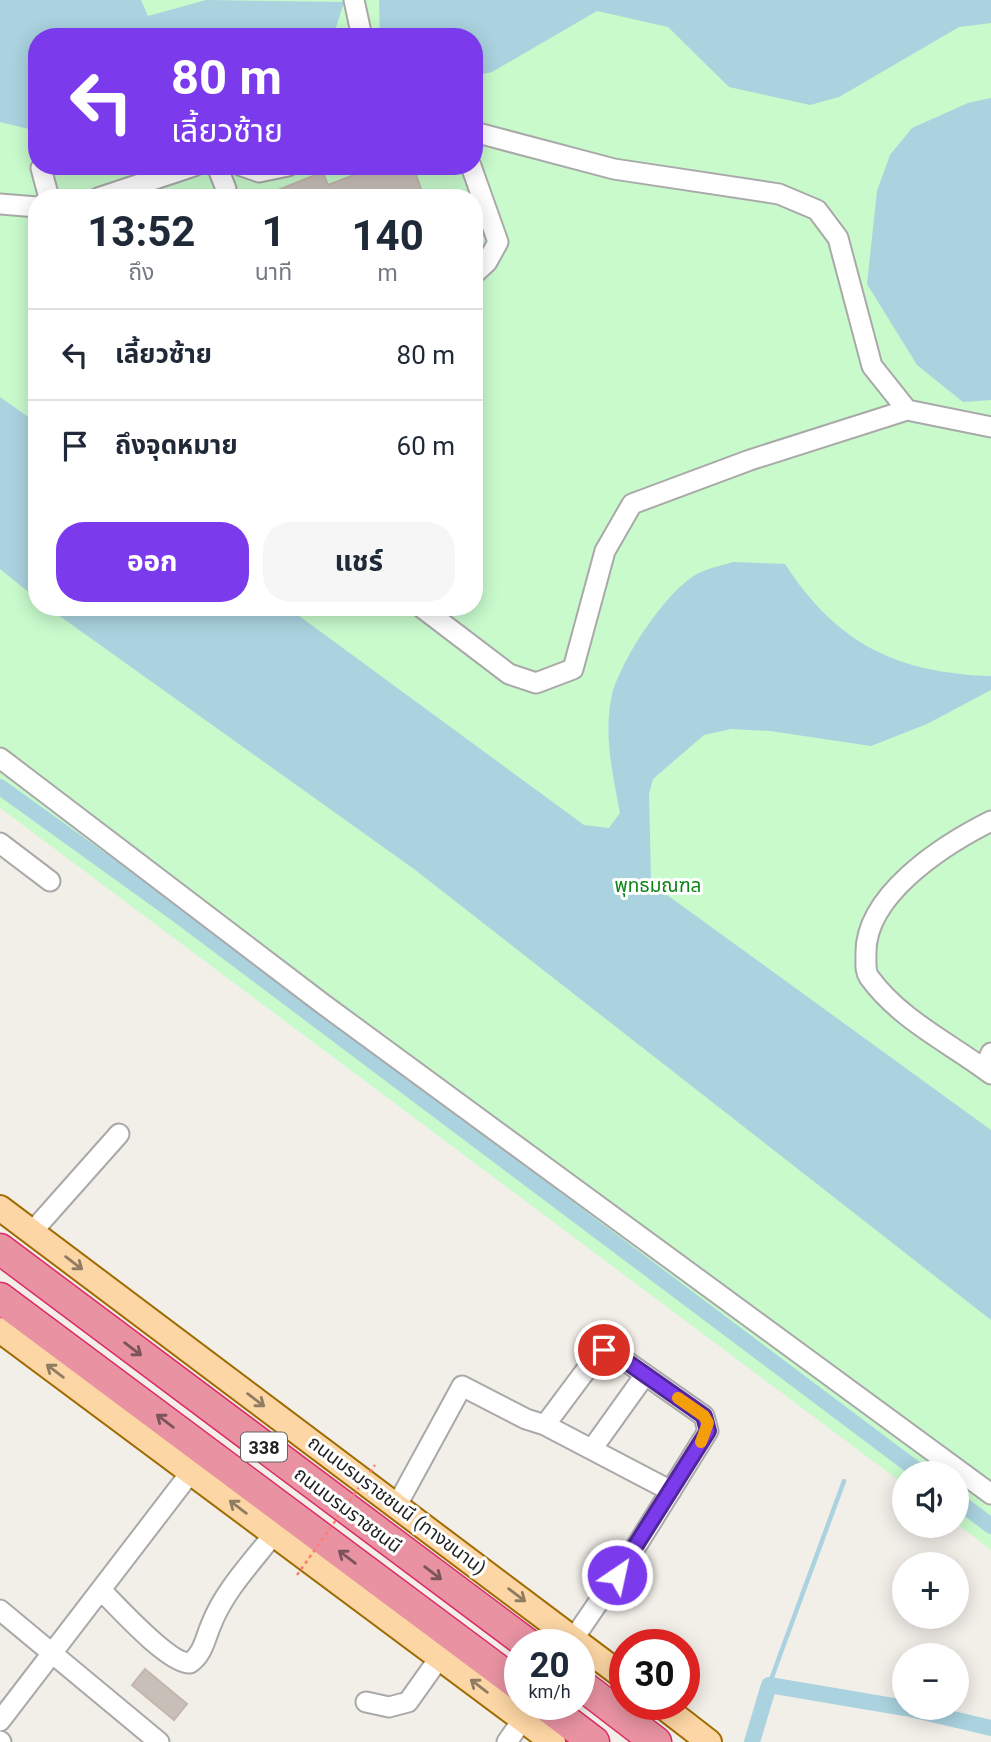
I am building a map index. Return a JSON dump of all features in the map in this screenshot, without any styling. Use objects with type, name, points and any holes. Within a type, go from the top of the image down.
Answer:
[{"type":"highway","name":"ถนนบรมราชชนนี","points":[[0,1249],[508,1629]]},
{"type":"highway","name":"ถนนบรมราชชนนี","points":[[0,1298],[504,1674]]},
{"type":"highway","points":[[595,1694],[656,1742]]},
{"type":"highway","points":[[549,1720],[594,1742]]},
{"type":"main road","name":"ถนนบรมราชชนนี (ทางขนาน)","points":[[0,1208],[562,1629]]},
{"type":"main road","points":[[0,1330],[440,1657],[504,1695]]},
{"type":"main road","name":"ถนนบรมราชชนนี (ทางขนาน)","points":[[595,1654],[609,1665]]},
{"type":"main road","points":[[538,1720],[553,1742]]},
{"type":"main road","points":[[681,1720],[709,1742]]},
{"type":"street","points":[[354,0],[360,28]]},
{"type":"street","points":[[483,134],[614,169],[779,194],[817,210],[830,225],[841,247],[872,366],[907,410]]},
{"type":"street","points":[[125,189],[167,175]]},
{"type":"street","points":[[221,175],[226,189]]},
{"type":"street","points":[[483,200],[498,242],[483,266]]},
{"type":"street","points":[[0,204],[28,206]]},
{"type":"street","points":[[433,616],[509,674],[536,683],[573,669],[605,551],[632,504],[750,460],[907,410],[991,428]]},
{"type":"street","points":[[0,758],[323,1003],[991,1494]]},
{"type":"street","points":[[988,828],[933,855],[894,889],[865,938],[867,974],[896,1008],[989,1065]]},
{"type":"street","points":[[0,843],[50,881]]},
{"type":"street","points":[[32,1231],[119,1134]]},
{"type":"street","points":[[545,1425],[598,1354],[604,1350],[610,1350],[704,1416],[708,1423],[708,1431],[671,1491],[580,1629]]},
{"type":"street","points":[[592,1450],[645,1375]]},
{"type":"street","points":[[397,1505],[462,1386],[526,1419],[545,1425],[671,1491]]},
{"type":"street","points":[[0,1721],[191,1472]]},
{"type":"street","points":[[101,1590],[166,1652],[184,1664],[190,1663],[201,1651],[212,1621],[227,1596],[274,1534]]},
{"type":"street","points":[[0,1610],[159,1742]]},
{"type":"street","points":[[366,1702],[389,1707],[408,1702],[440,1657]]},
{"type":"street","points":[[507,1742],[526,1720]]},
{"type":"path","points":[[297,1575],[376,1465]]},
{"type":"green space","name":"พุทธมณฑล","points":[[0,0],[991,0],[991,1550],[969,1533],[969,1461],[892,1461],[892,1475],[0,808]]},
{"type":"water","points":[[0,0],[141,0],[148,16],[206,0],[344,2],[336,28],[28,28],[28,129],[0,122]]},
{"type":"water","points":[[379,0],[991,0],[991,23],[959,27],[839,97],[810,105],[729,87],[668,27],[597,11],[492,72],[483,74],[483,28],[380,28]]},
{"type":"water","points":[[991,98],[991,400],[963,402],[917,365],[867,284],[877,191],[890,155],[912,128],[968,103]]},
{"type":"water","points":[[0,397],[28,417],[28,592],[0,569]]},
{"type":"water","points":[[733,562],[785,564],[826,615],[848,634],[872,649],[926,668],[957,674],[991,676],[991,690],[927,724],[871,746],[770,731],[731,729],[704,735],[653,779],[649,794],[651,878],[663,892],[991,1130],[991,1320],[414,869],[60,616],[299,616],[584,825],[609,828],[620,813],[608,724],[617,680],[634,646],[658,611],[685,583],[701,572]]},
{"type":"building","points":[[316,175],[324,175],[328,185],[354,175],[416,175],[421,189],[280,189]]},
{"type":"building","points":[[145,1669],[187,1704],[174,1720],[132,1685]]},
{"type":"waterway","points":[[0,787],[178,915],[905,1461]]},
{"type":"waterway","points":[[769,1685],[844,1481]]},
{"type":"waterway","points":[[969,1509],[991,1526]]},
{"type":"waterway","points":[[752,1742],[769,1685],[892,1706]]},
{"type":"waterway","points":[[957,1720],[991,1728]]},
{"type":"slow traffic","points":[[678,1398],[704,1416],[708,1423],[708,1431],[701,1442]]},
{"type":"route","points":[[604,1350],[610,1350],[704,1416],[708,1423],[708,1431],[617,1575]]}]
